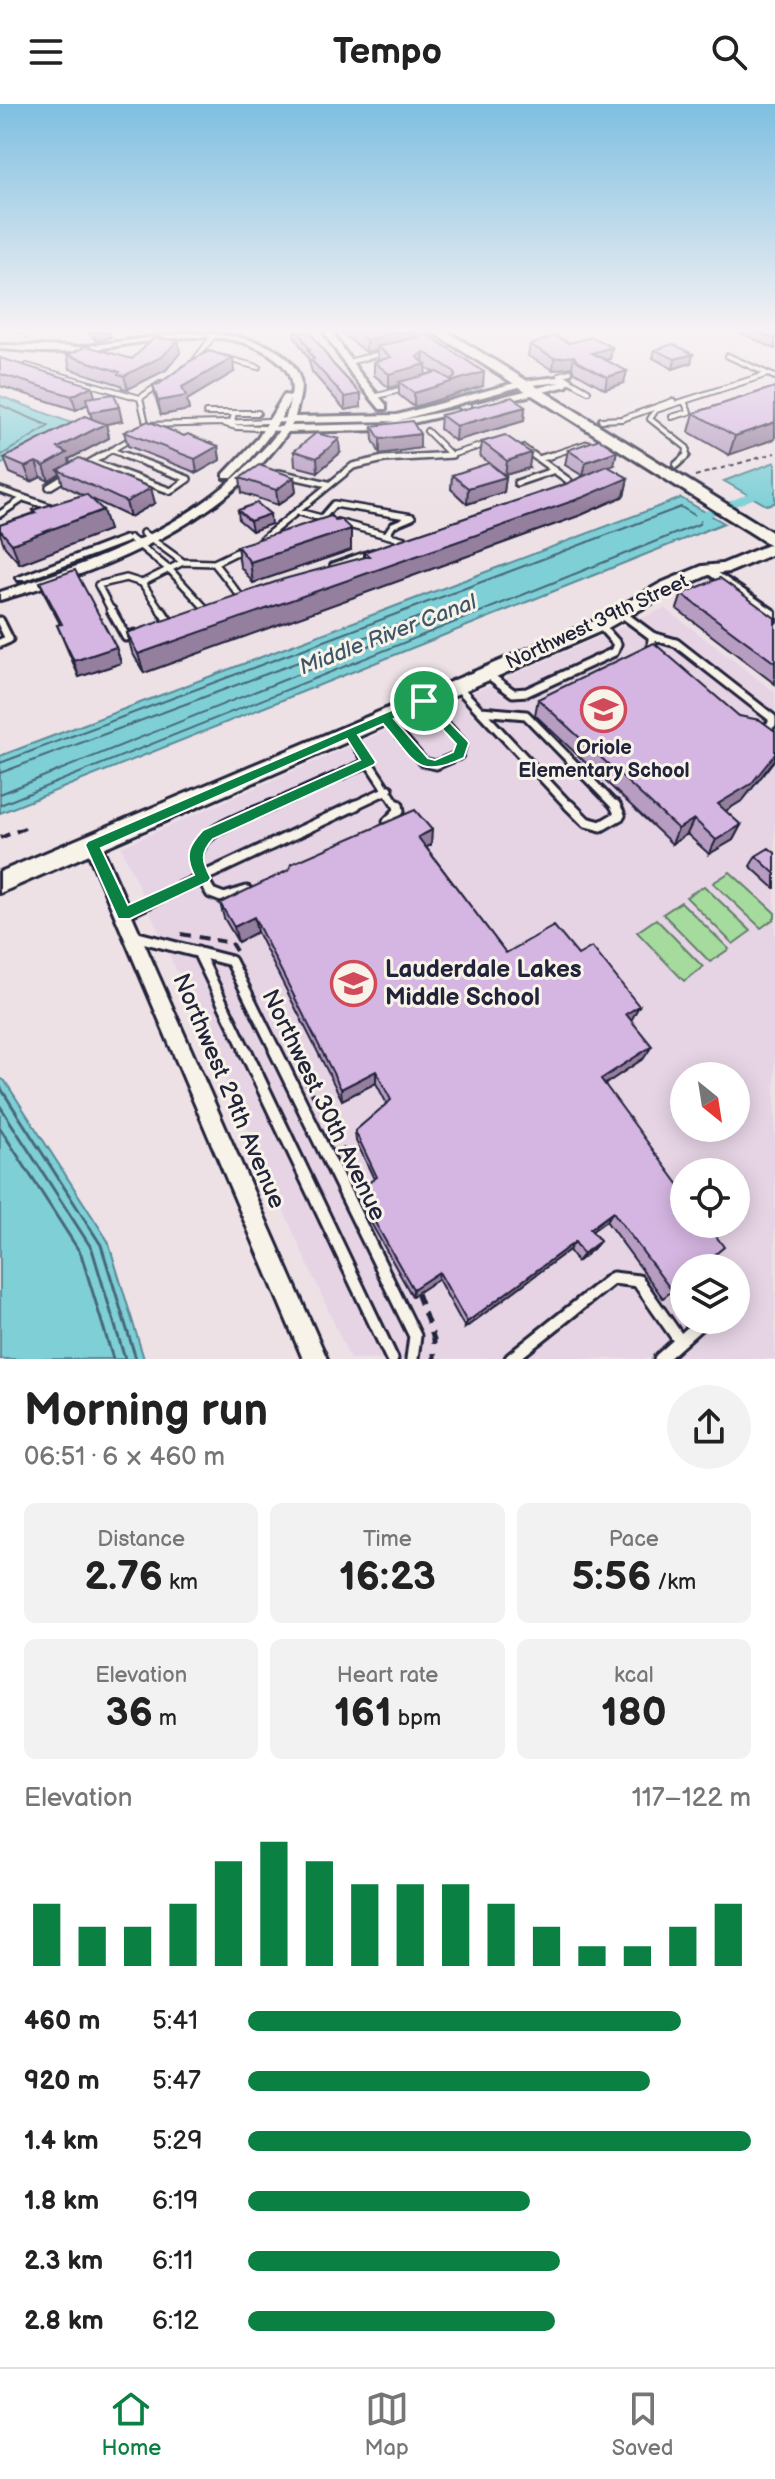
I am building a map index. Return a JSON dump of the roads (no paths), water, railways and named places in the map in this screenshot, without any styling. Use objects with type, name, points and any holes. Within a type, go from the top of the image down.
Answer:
[{"type":"main road","points":[[543,391],[699,484],[773,537]]},
{"type":"main road","points":[[544,391],[676,465],[699,484]]},
{"type":"street","points":[[279,425],[288,391]]},
{"type":"street","points":[[0,596],[85,568],[228,489],[258,462],[297,391]]},
{"type":"street","points":[[369,391],[383,407]]},
{"type":"street","points":[[279,425],[371,428],[412,423],[520,391]]},
{"type":"street","name":"Northwest 39th Street","points":[[0,883],[600,625],[708,569],[724,569],[773,537]]},
{"type":"street","points":[[0,586],[140,538]]},
{"type":"street","points":[[708,569],[775,617]]},
{"type":"street","name":"Northwest 29th Avenue","points":[[93,845],[315,1359]]},
{"type":"lane","points":[[114,391],[140,398],[151,391]]},
{"type":"lane","points":[[374,397],[398,391]]},
{"type":"lane","points":[[676,465],[687,456],[687,448],[650,419],[656,410],[716,391]]},
{"type":"lane","points":[[140,398],[146,426],[232,422],[279,425]]},
{"type":"lane","points":[[601,420],[622,419],[667,401],[684,401]]},
{"type":"lane","points":[[672,417],[689,412],[684,401]]},
{"type":"lane","points":[[206,413],[258,413]]},
{"type":"lane","points":[[232,422],[234,413]]},
{"type":"lane","points":[[222,423],[236,427],[279,425]]},
{"type":"lane","points":[[427,431],[451,455]]},
{"type":"lane","points":[[81,468],[134,437]]},
{"type":"lane","points":[[261,540],[353,466],[369,461],[451,455],[498,441]]},
{"type":"lane","points":[[539,459],[588,443]]},
{"type":"lane","points":[[521,446],[569,481],[569,487],[554,492]]},
{"type":"lane","points":[[92,462],[171,491],[188,479],[111,450]]},
{"type":"lane","points":[[517,483],[555,470]]},
{"type":"lane","points":[[276,472],[328,484]]},
{"type":"lane","points":[[49,487],[70,474]]},
{"type":"lane","points":[[0,490],[50,507],[37,516]]},
{"type":"lane","points":[[0,514],[24,498]]},
{"type":"lane","points":[[322,518],[334,504],[412,517],[369,530]]},
{"type":"lane","points":[[299,512],[405,540]]},
{"type":"lane","points":[[387,534],[393,525]]},
{"type":"lane","points":[[390,545],[420,535]]},
{"type":"lane","points":[[140,538],[183,562],[214,563],[249,546]]},
{"type":"lane","points":[[140,538],[170,572],[178,574],[206,609]]},
{"type":"lane","points":[[333,566],[376,550]]},
{"type":"lane","points":[[142,583],[170,572],[183,562]]},
{"type":"lane","points":[[214,563],[241,597],[229,601]]},
{"type":"lane","points":[[140,632],[126,637],[98,585],[121,578],[134,578],[142,583],[169,622]]},
{"type":"lane","points":[[193,614],[218,605]]},
{"type":"lane","points":[[621,613],[652,636],[676,643],[772,718],[772,724],[766,729],[756,731]]},
{"type":"lane","points":[[154,627],[181,618]]},
{"type":"lane","points":[[0,621],[9,639],[0,643]]},
{"type":"lane","points":[[487,674],[513,693],[527,692],[614,652],[617,644],[600,625]]},
{"type":"lane","points":[[652,636],[655,657]]},
{"type":"lane","points":[[457,686],[581,818],[593,827],[603,827],[613,823],[620,815],[616,806],[526,715],[481,711]]},
{"type":"lane","points":[[385,717],[423,762],[436,765],[459,755],[462,743],[424,701]]},
{"type":"lane","points":[[349,733],[397,801],[399,811],[393,820],[380,826]]},
{"type":"lane","points":[[260,885],[224,898],[211,893],[195,862],[196,847],[208,834],[369,762]]},
{"type":"lane","points":[[124,914],[389,789]]},
{"type":"lane","name":"Northwest 30th Avenue","points":[[134,936],[231,961],[415,1336],[412,1359]]},
{"type":"lane","points":[[198,952],[392,1359]]},
{"type":"lane","points":[[511,1359],[613,1278],[638,1281],[680,1341]]},
{"type":"lane","points":[[660,1359],[688,1334]]},
{"type":"water","points":[[0,396],[74,424],[0,465]]},
{"type":"water","points":[[775,462],[775,503],[766,505],[724,481]]},
{"type":"water","points":[[681,498],[724,523],[0,813],[0,756]]},
{"type":"water","points":[[0,1078],[5,1081],[108,1241],[144,1359],[0,1359]]},
{"type":"waterway","name":"Middle River Canal","points":[[687,521],[775,486]]},
{"type":"place","name":"Oriole Elementary School","points":[[604,709]]},
{"type":"place","name":"Lauderdale Lakes Middle School","points":[[354,983]]}]
